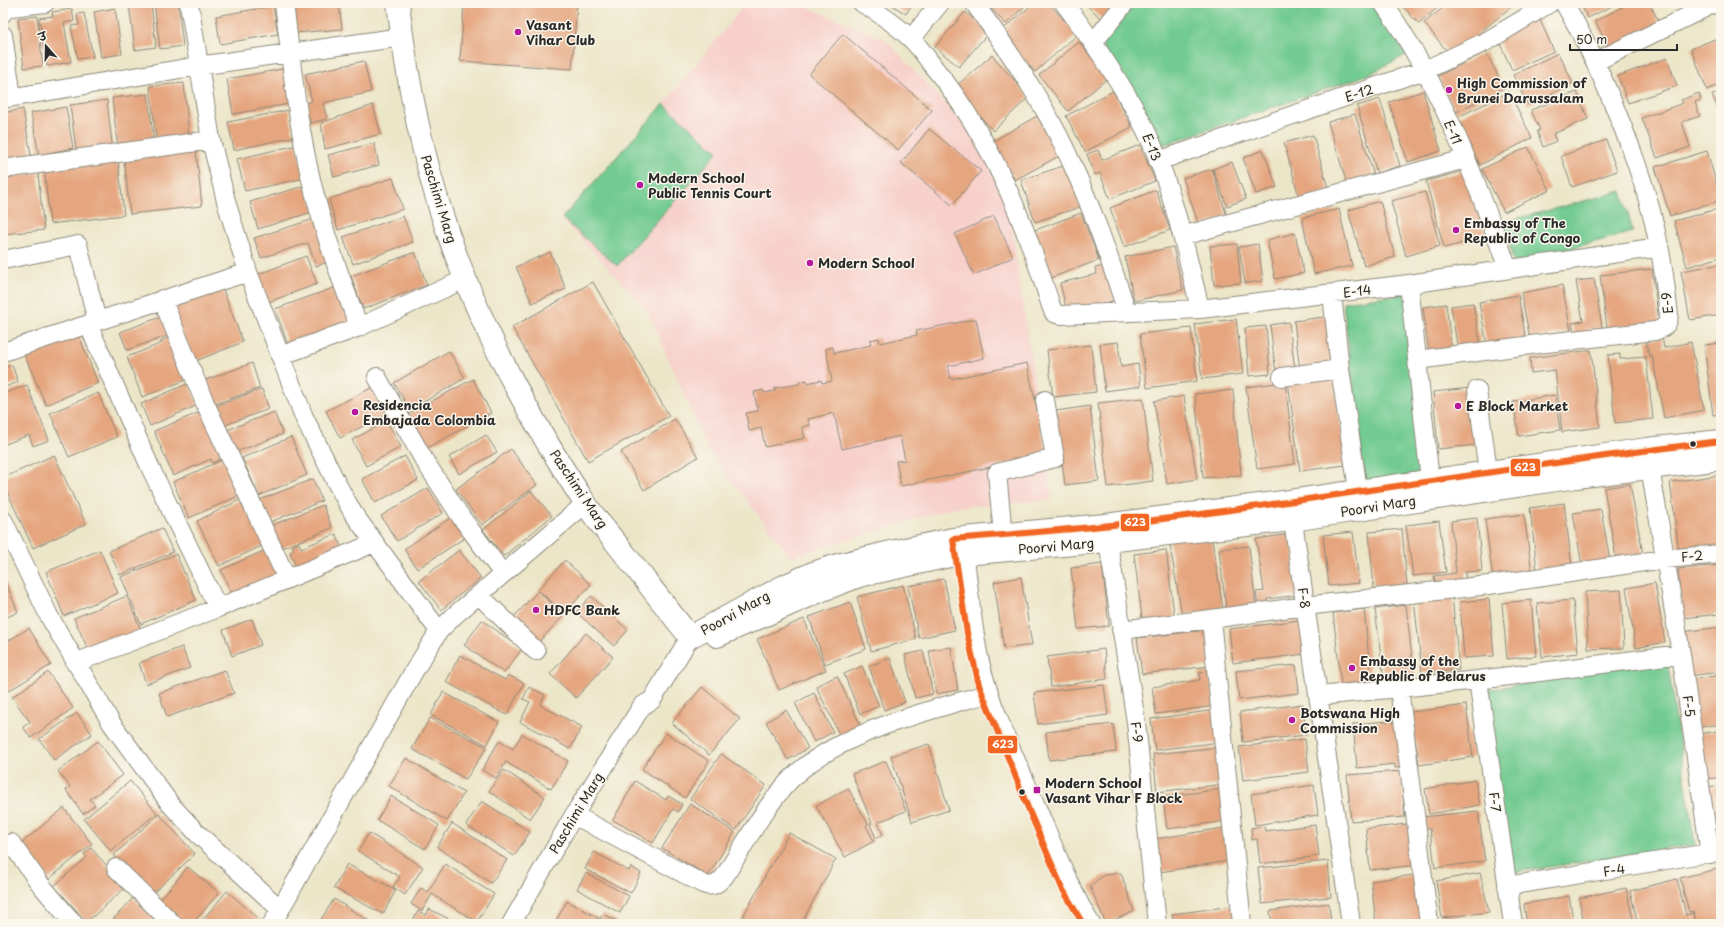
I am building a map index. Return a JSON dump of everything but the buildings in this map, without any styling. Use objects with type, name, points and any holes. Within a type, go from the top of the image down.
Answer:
[{"type":"main road","name":"Paschimi Marg","points":[[398,3],[411,91],[429,167],[449,235],[465,279],[504,363],[542,433],[585,504],[688,634]]},
{"type":"main road","name":"Poorvi Marg","points":[[688,634],[813,573],[838,565],[891,552],[1106,533],[1291,510],[1648,458],[1721,441]]},
{"type":"main road","name":"Poorvi Marg","points":[[1291,510],[1358,490],[1488,472],[1648,458],[1721,459]]},
{"type":"main road","name":"Poorvi Marg","points":[[959,547],[1003,534],[1106,533]]},
{"type":"street","points":[[3,12],[6,8],[45,3]]},
{"type":"street","points":[[189,3],[211,140],[227,206],[248,272],[304,417],[336,482],[354,513],[439,632]]},
{"type":"street","points":[[284,3],[303,142],[316,201],[340,278],[359,327]]},
{"type":"street","points":[[862,3],[911,39],[940,3]]},
{"type":"street","points":[[974,3],[1042,106],[1072,164],[1127,312]]},
{"type":"street","name":"E-13","points":[[1064,3],[1093,43],[1138,115],[1149,137],[1182,236],[1200,310]]},
{"type":"street","points":[[1093,43],[1125,3]]},
{"type":"street","name":"E-11","points":[[1383,3],[1401,29],[1425,70],[1486,208],[1508,268]]},
{"type":"street","name":"E-12","points":[[1158,161],[1425,70],[1487,41],[1550,3]]},
{"type":"street","name":"E-9","points":[[1417,360],[1546,343],[1655,331],[1663,329],[1667,325],[1669,315],[1659,247],[1648,201],[1633,154],[1595,62],[1564,3]]},
{"type":"street","points":[[1595,62],[1715,3]]},
{"type":"street","points":[[3,35],[7,98],[198,66],[291,54],[402,37]]},
{"type":"street","name":"E-14","points":[[911,39],[959,99],[983,140],[1021,221],[1037,261],[1054,313],[1060,315],[1200,310],[1409,284],[1508,268],[1659,247]]},
{"type":"street","points":[[3,169],[211,140]]},
{"type":"street","points":[[1182,236],[1465,159]]},
{"type":"street","points":[[3,260],[78,245],[93,322],[150,467],[218,608]]},
{"type":"street","points":[[3,352],[248,272]]},
{"type":"street","points":[[280,356],[359,327],[465,279]]},
{"type":"street","points":[[1409,284],[1430,480]]},
{"type":"street","points":[[1332,294],[1340,369],[1358,490]]},
{"type":"street","points":[[162,299],[205,403],[287,579]]},
{"type":"street","points":[[1282,377],[1340,369]]},
{"type":"street","points":[[377,377],[424,460],[461,517],[503,574]]},
{"type":"street","points":[[1477,390],[1488,472]]},
{"type":"street","points":[[1003,534],[997,474],[1055,458],[1045,400]]},
{"type":"street","name":"F-5","points":[[1648,458],[1664,559],[1716,852]]},
{"type":"street","points":[[272,924],[414,671],[439,632],[479,595],[585,504]]},
{"type":"street","name":"F-8","points":[[1291,510],[1351,924]]},
{"type":"street","points":[[3,520],[49,616],[75,663],[112,724],[171,804],[197,833],[280,908]]},
{"type":"street","name":"F-9","points":[[1106,533],[1136,722],[1157,924]]},
{"type":"street","points":[[75,663],[218,608],[374,543]]},
{"type":"street","points":[[959,547],[967,633],[983,695],[1062,888],[1083,924]]},
{"type":"street","points":[[959,547],[980,659],[987,684],[1024,778],[1073,892],[1091,924]]},
{"type":"street","name":"F-2","points":[[1121,630],[1305,606],[1489,585],[1664,559],[1721,554]]},
{"type":"street","points":[[479,595],[536,651]]},
{"type":"street","points":[[1212,619],[1242,924]]},
{"type":"street","name":"Paschimi Marg","points":[[510,924],[574,815],[642,706],[642,694],[688,634]]},
{"type":"street","points":[[1319,696],[1478,680],[1681,654]]},
{"type":"street","name":"F-7","points":[[1478,680],[1513,924]]},
{"type":"street","points":[[1398,688],[1429,924]]},
{"type":"street","points":[[574,815],[703,884],[713,886],[724,877],[770,805],[792,778],[816,758],[872,730],[983,695]]},
{"type":"street","points":[[11,842],[41,885],[74,924]]},
{"type":"street","name":"F-4","points":[[1507,886],[1716,852]]},
{"type":"street","points":[[116,868],[173,924]]},
{"type":"shaded area","name":"Modern School","points":[[746,3],[797,3],[885,39],[968,128],[1008,203],[1052,500],[956,507],[791,557],[707,449],[647,309],[562,218],[664,104]]},
{"type":"green space","points":[[1128,3],[1375,3],[1406,55],[1367,75],[1166,144],[1156,145],[1099,40]]},
{"type":"green space","name":"Modern School Public Tennis Court","points":[[664,104],[718,152],[617,266],[562,218]]},
{"type":"green space","points":[[1622,191],[1633,232],[1514,263],[1504,222]]},
{"type":"green space","points":[[1408,293],[1424,474],[1365,482],[1343,302]]},
{"type":"green space","points":[[1667,659],[1695,845],[1509,873],[1481,691]]},
{"type":"transit line","name":"623","points":[[1083,924],[1062,888],[1030,813],[979,685],[967,633],[953,539],[1074,529],[1219,512],[1577,460],[1721,441]]},
{"type":"place","name":"Vasant Vihar Club","points":[[518,32]]},
{"type":"place","name":"High Commission of Brunei Darussalam","points":[[1449,90]]},
{"type":"place","name":"Modern School Public Tennis Court","points":[[640,185]]},
{"type":"place","name":"Embassy of The Republic of Congo","points":[[1456,230]]},
{"type":"place","name":"Modern School","points":[[810,263]]},
{"type":"place","name":"E Block Market","points":[[1458,406]]},
{"type":"place","name":"Residencia Embajada Colombia","points":[[355,412]]},
{"type":"place","name":"HDFC Bank","points":[[536,610]]},
{"type":"place","name":"Embassy of the Republic of Belarus","points":[[1352,668]]},
{"type":"place","name":"Botswana High Commission","points":[[1292,720]]},
{"type":"place","name":"Modern School Vasant Vihar F Block","points":[[1037,790]]}]
